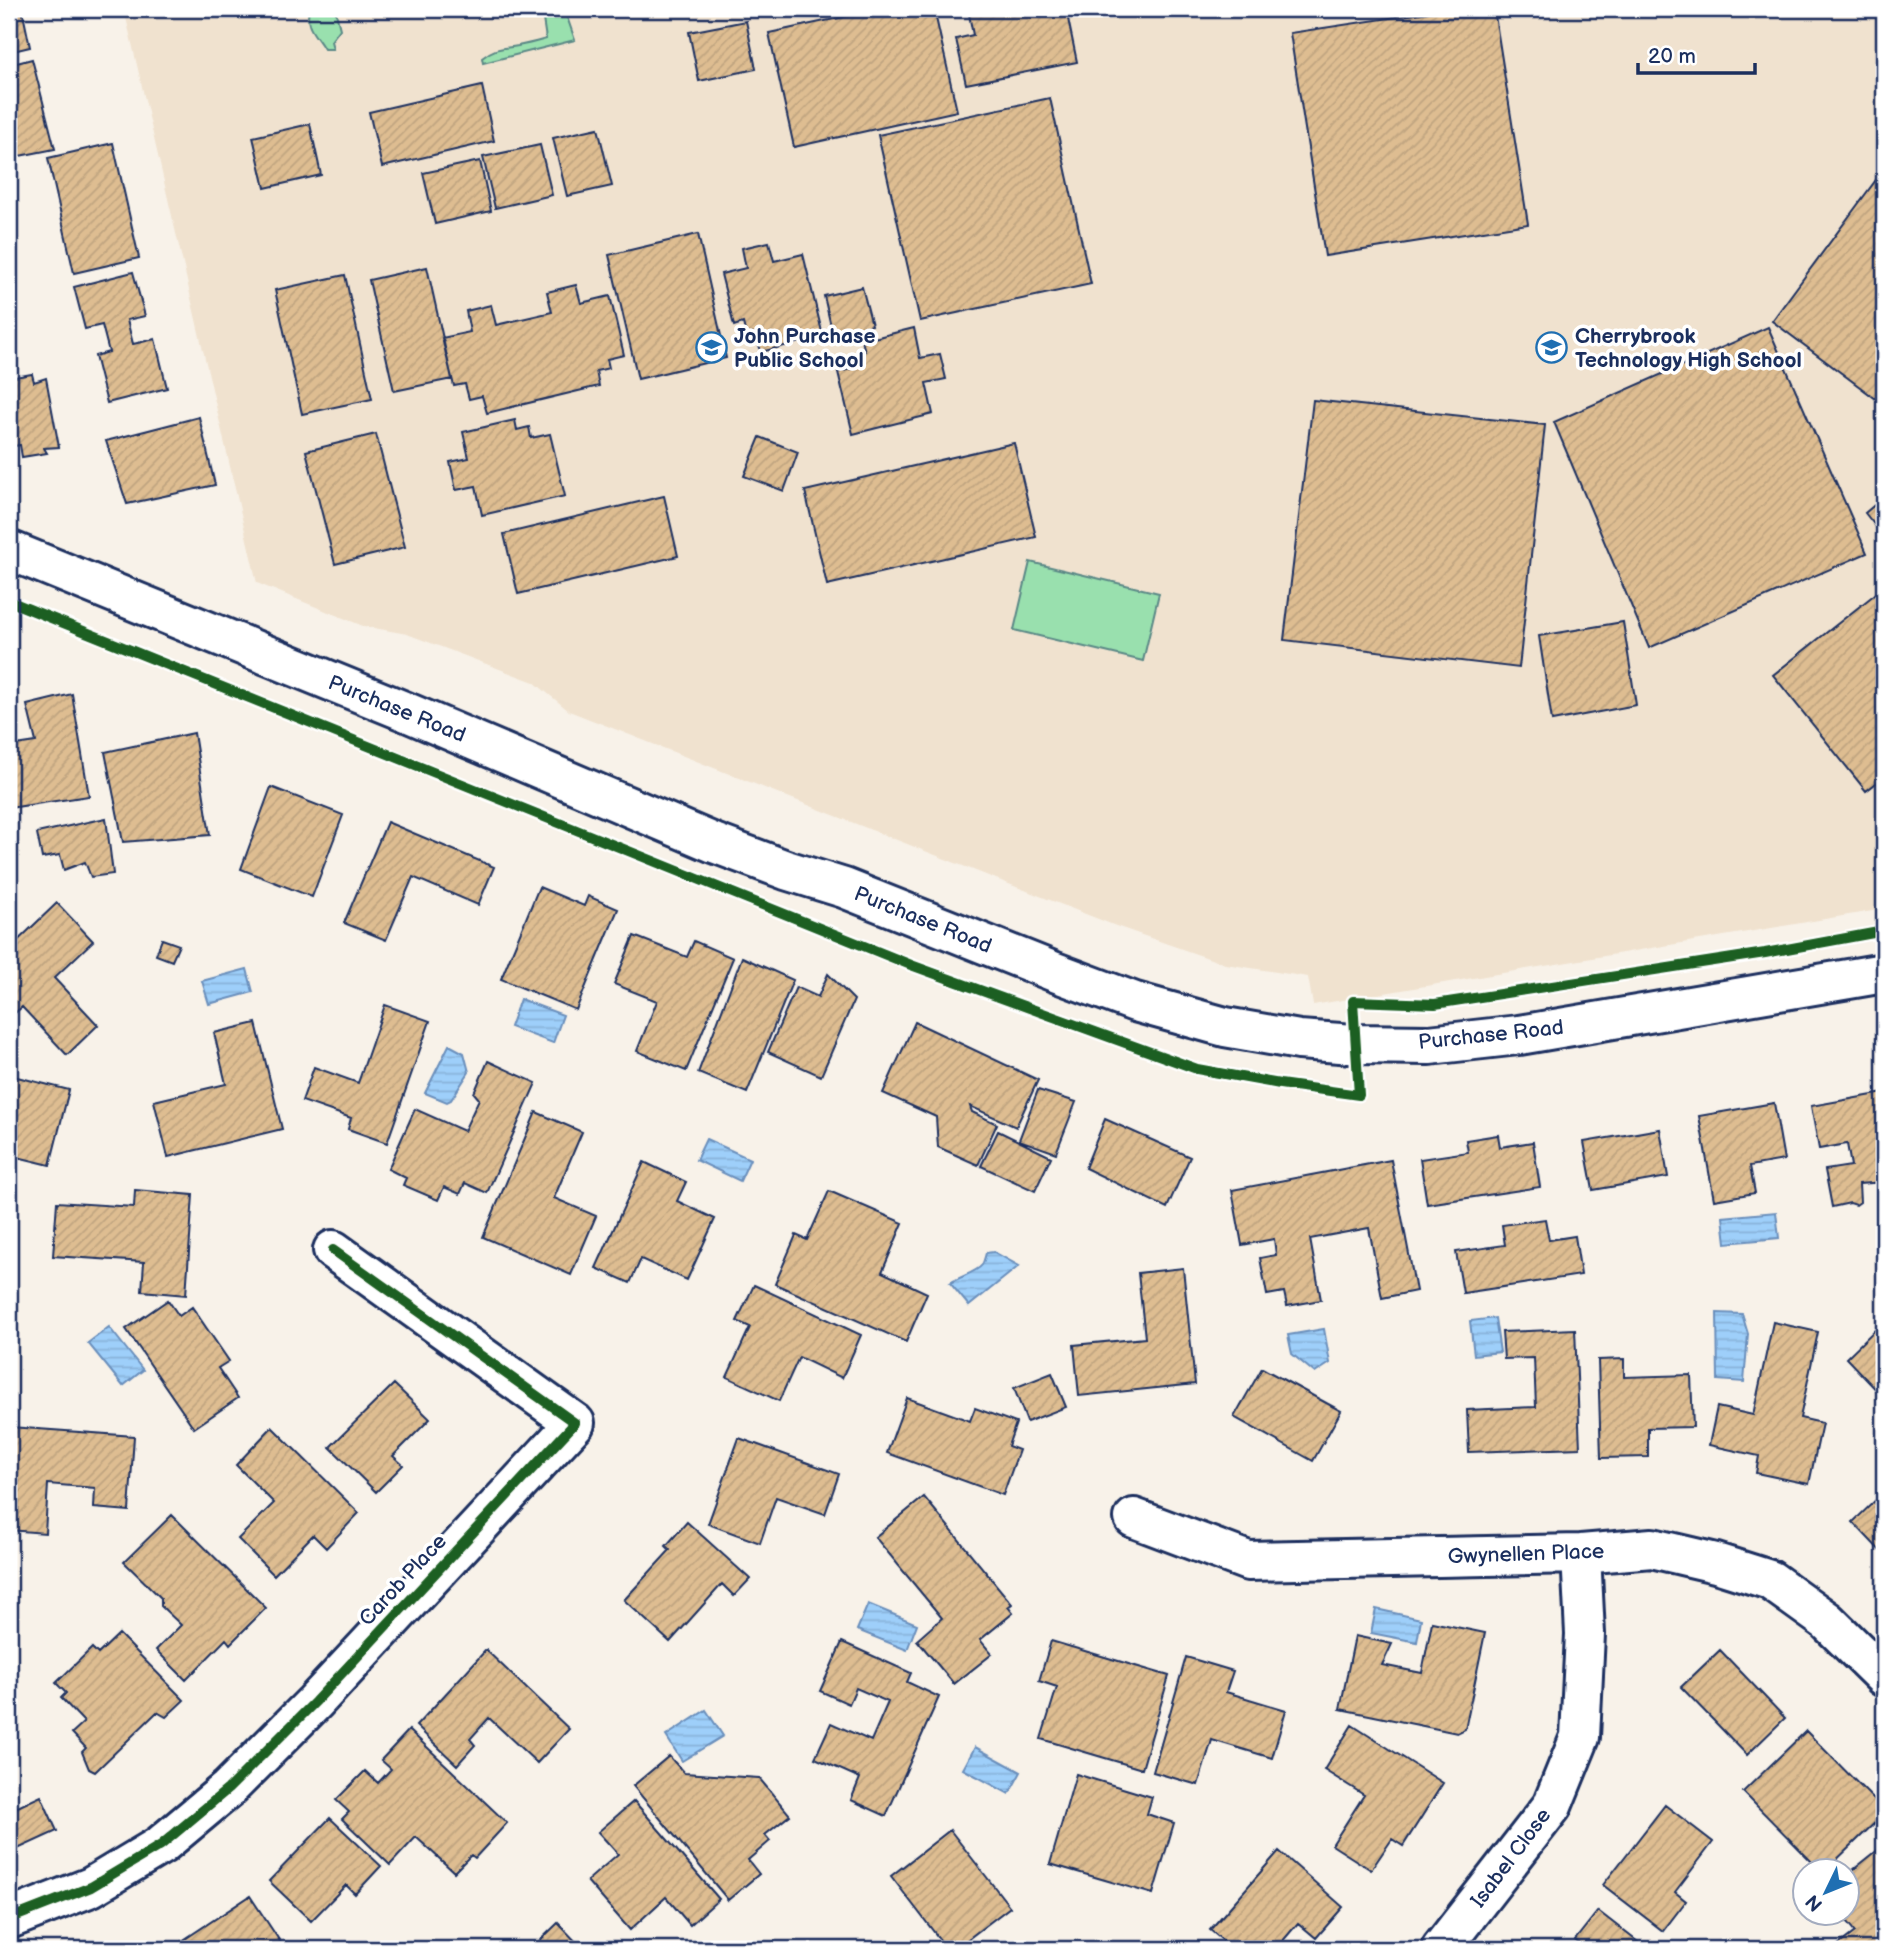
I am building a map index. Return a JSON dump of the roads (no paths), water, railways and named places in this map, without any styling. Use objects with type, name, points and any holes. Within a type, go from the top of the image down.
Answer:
[{"type":"street","name":"Purchase Road","points":[[9,550],[409,713],[714,843],[844,888],[1135,1002],[1225,1027],[1298,1040],[1429,1045],[1519,1035],[1884,973]]},
{"type":"street","name":"Carob Place","points":[[9,1919],[91,1887],[161,1845],[228,1789],[315,1702],[575,1423],[333,1250]]},
{"type":"street","name":"Gwynellen Place","points":[[1134,1518],[1248,1561],[1581,1554],[1652,1548],[1716,1563],[1770,1580],[1827,1621],[1884,1677]]},
{"type":"street","name":"Isabel Close","points":[[1441,1949],[1552,1806],[1580,1737],[1585,1634],[1581,1554]]},
{"type":"water","points":[[247,969],[253,992],[209,1004],[202,981]]},
{"type":"water","points":[[520,999],[563,1015],[553,1043],[510,1027]]},
{"type":"water","points":[[449,1045],[464,1053],[469,1072],[447,1102],[425,1093]]},
{"type":"water","points":[[706,1139],[750,1159],[740,1181],[696,1160]]},
{"type":"water","points":[[1776,1212],[1779,1238],[1726,1243],[1723,1217]]},
{"type":"water","points":[[994,1252],[1019,1266],[969,1306],[950,1283],[980,1268],[986,1253]]},
{"type":"water","points":[[1717,1313],[1742,1314],[1748,1334],[1744,1382],[1718,1380]]},
{"type":"water","points":[[1495,1318],[1500,1352],[1474,1355],[1470,1321]]},
{"type":"water","points":[[109,1327],[143,1370],[123,1386],[88,1343]]},
{"type":"water","points":[[1324,1329],[1330,1363],[1315,1373],[1292,1354],[1288,1335]]},
{"type":"water","points":[[868,1604],[917,1624],[907,1650],[857,1630]]},
{"type":"water","points":[[1376,1609],[1421,1619],[1417,1642],[1371,1633]]},
{"type":"water","points":[[706,1710],[723,1736],[682,1761],[666,1736]]},
{"type":"water","points":[[975,1747],[1021,1772],[1009,1794],[963,1769]]},
{"type":"place","name":"John Purchase Public School","points":[[711,348]]},
{"type":"place","name":"Cherrybrook Technology High School","points":[[1552,348]]}]
